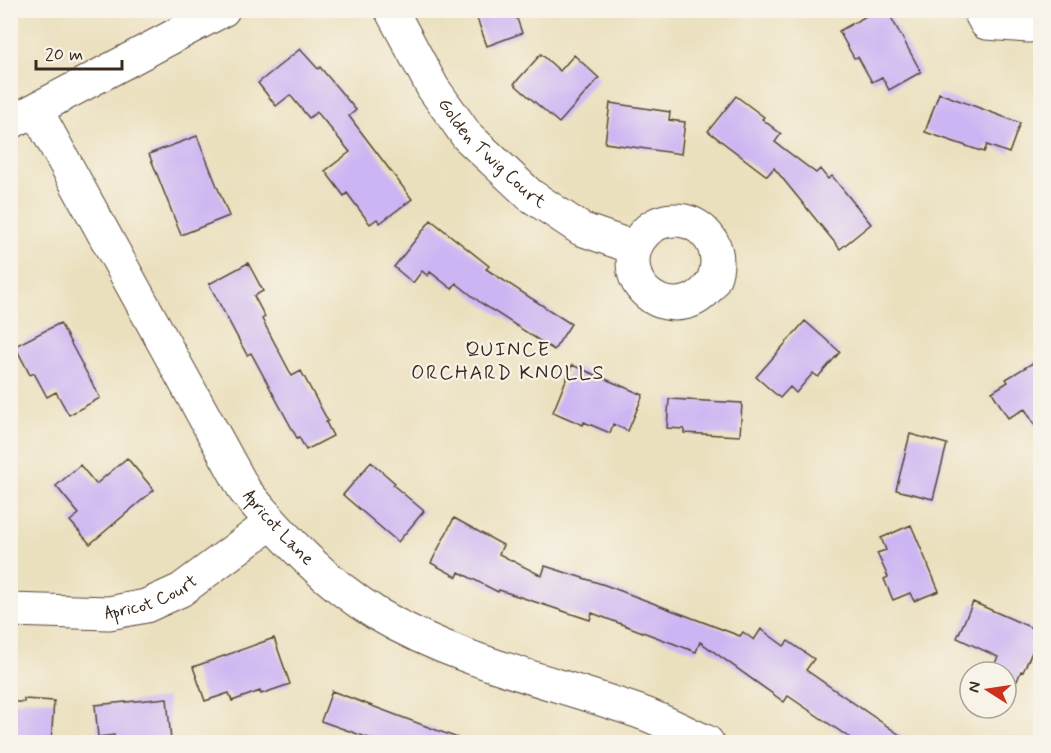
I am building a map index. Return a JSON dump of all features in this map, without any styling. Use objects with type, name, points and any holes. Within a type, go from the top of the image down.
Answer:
[{"type":"street","points":[[23,117],[223,10]]},
{"type":"street","name":"Golden Twig Court","points":[[392,10],[433,88],[467,136],[530,195],[581,229],[635,248]]},
{"type":"street","points":[[979,10],[986,23],[1029,26],[1040,10]]},
{"type":"street","name":"Apricot Lane","points":[[23,117],[245,491],[271,523],[311,562],[342,590],[377,614],[414,634],[459,653],[646,715],[707,742]]},
{"type":"street","name":"Apricot Court","points":[[10,610],[109,613],[146,606],[181,590],[271,523]]},
{"type":"building","points":[[474,10],[514,10],[522,33],[487,46]]},
{"type":"building","points":[[877,10],[887,10],[921,72],[889,90],[882,77],[872,82],[858,57],[854,58],[839,31]]},
{"type":"building","points":[[300,49],[318,69],[320,67],[356,110],[349,116],[412,199],[380,223],[377,219],[370,224],[347,193],[344,196],[325,171],[350,152],[317,112],[309,118],[290,95],[276,106],[258,83]]},
{"type":"building","points":[[541,54],[560,71],[574,55],[599,78],[559,123],[514,84]]},
{"type":"building","points":[[939,93],[1020,123],[1009,153],[987,145],[984,152],[925,132]]},
{"type":"building","points":[[736,96],[764,117],[762,119],[781,134],[775,142],[816,173],[820,169],[828,179],[832,176],[871,224],[840,249],[774,168],[767,176],[708,131]]},
{"type":"building","points":[[610,103],[670,112],[669,120],[685,122],[681,154],[605,143]]},
{"type":"building","points":[[197,136],[229,216],[181,235],[149,154]]},
{"type":"building","points":[[431,220],[489,266],[486,269],[571,324],[554,350],[481,303],[456,283],[452,289],[430,272],[428,276],[422,271],[413,283],[394,267]]},
{"type":"building","points":[[248,263],[263,291],[254,296],[265,317],[262,319],[292,376],[301,371],[328,421],[326,422],[333,436],[306,450],[299,437],[297,438],[251,353],[247,355],[209,284]]},
{"type":"building","points":[[805,321],[840,352],[818,377],[813,373],[796,393],[790,387],[780,398],[756,377]]},
{"type":"building","points":[[60,323],[100,398],[69,415],[56,392],[47,397],[34,373],[30,375],[15,346]]},
{"type":"building","points":[[1041,358],[1041,436],[1025,409],[1008,418],[992,392],[1008,382],[1006,379]]},
{"type":"building","points":[[572,365],[643,395],[628,431],[613,424],[610,433],[584,422],[583,425],[553,412]]},
{"type":"building","points":[[669,399],[742,403],[740,436],[684,433],[684,429],[667,428]]},
{"type":"building","points":[[910,434],[947,444],[933,499],[896,490]]},
{"type":"building","points":[[127,458],[154,490],[90,544],[70,521],[79,514],[56,486],[80,465],[96,484]]},
{"type":"building","points":[[371,462],[395,483],[393,485],[424,511],[398,542],[343,495]]},
{"type":"building","points":[[454,518],[503,545],[499,554],[542,576],[545,566],[605,585],[740,636],[743,632],[754,640],[761,629],[784,646],[788,641],[814,659],[806,670],[910,742],[856,742],[788,696],[784,702],[700,642],[696,652],[592,613],[590,620],[499,590],[498,592],[459,572],[457,577],[431,563]]},
{"type":"building","points":[[911,525],[939,591],[914,601],[910,593],[893,600],[884,579],[888,577],[877,553],[886,550],[881,538]]},
{"type":"building","points":[[973,602],[1041,632],[1018,678],[1018,660],[996,660],[998,657],[957,638]]},
{"type":"building","points":[[274,638],[290,684],[232,701],[229,693],[205,701],[193,667]]},
{"type":"building","points":[[332,691],[463,740],[463,742],[380,742],[321,721]]},
{"type":"building","points":[[167,698],[171,741],[115,742],[114,735],[98,737],[95,705]]},
{"type":"building","points":[[24,699],[54,701],[51,742],[10,742],[10,702],[24,702]]},
{"type":"district","name":"QUINCE ORCHARD KNOLLS","points":[[508,362]]}]
